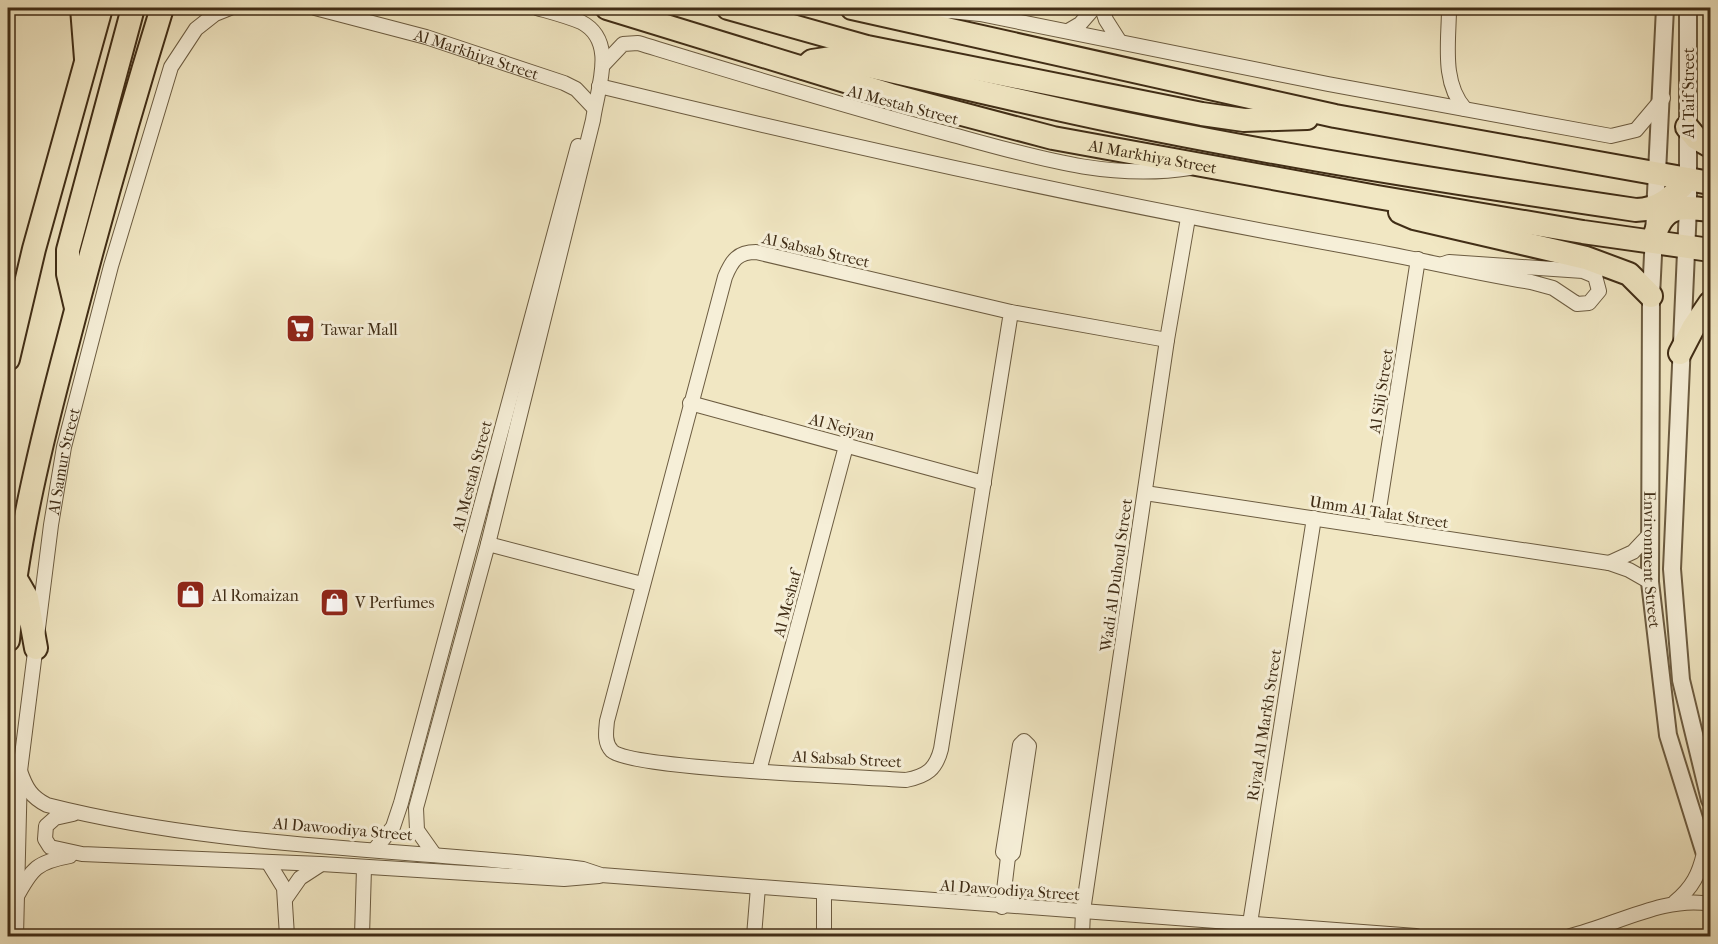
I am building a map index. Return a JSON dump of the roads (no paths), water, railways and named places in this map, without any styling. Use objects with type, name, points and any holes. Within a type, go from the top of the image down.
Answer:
[{"type":"main road","points":[[82,8],[86,59]]},
{"type":"main road","points":[[8,359],[28,272],[101,8]]},
{"type":"main road","points":[[76,308],[68,274],[68,250],[133,8]]},
{"type":"main road","name":"Al Samur Street","points":[[8,640],[16,579],[48,416],[76,308],[162,8]]},
{"type":"main road","name":"Al Markhiya Street","points":[[607,8],[894,96],[1053,138],[1583,232],[1710,250]]},
{"type":"main road","points":[[728,8],[867,47],[1202,114],[1244,120],[1335,116]]},
{"type":"main road","points":[[852,8],[1335,116],[1710,183]]},
{"type":"main road","points":[[804,68],[812,61],[832,58],[998,97],[1188,136],[1390,172],[1636,210],[1656,206],[1672,196],[1688,179]]},
{"type":"main road","points":[[1687,127],[1696,138],[1710,146]]},
{"type":"main road","points":[[1390,199],[1404,216],[1606,264],[1636,279],[1651,296]]},
{"type":"main road","points":[[1653,241],[1659,223],[1666,214],[1699,209]]},
{"type":"main road","points":[[1680,353],[1709,307]]},
{"type":"main road","points":[[16,579],[27,598],[36,648]]},
{"type":"street","name":"Al Samur Street","points":[[16,936],[15,901],[20,771],[64,447],[111,266],[171,67],[196,29],[215,14],[230,8]]},
{"type":"street","name":"Al Markhiya Street","points":[[315,8],[432,39],[564,82],[576,89],[594,108]]},
{"type":"street","points":[[537,8],[581,22],[590,29],[601,46],[604,64]]},
{"type":"street","points":[[1068,31],[1080,24],[1094,8]]},
{"type":"street","points":[[1102,8],[1106,20],[1120,42]]},
{"type":"street","points":[[1449,8],[1449,70],[1453,92],[1465,109]]},
{"type":"street","name":"Al Taif Street","points":[[1656,206],[1663,98],[1665,8]]},
{"type":"street","name":"Al Taif Street","points":[[1688,8],[1688,179],[1699,209]]},
{"type":"street","points":[[911,21],[936,13],[962,11],[1329,84],[1611,136],[1636,130],[1663,98]]},
{"type":"street","name":"Al Mestah Street","points":[[388,870],[403,851],[415,818],[488,544],[593,120],[604,64],[623,44],[638,43],[841,106],[1062,164],[1119,173],[1161,172],[1207,166]]},
{"type":"street","points":[[1431,101],[1440,90],[1449,70]]},
{"type":"street","points":[[599,86],[832,143],[1188,218],[1418,259],[1544,285],[1577,304],[1589,303],[1599,291],[1595,276],[1583,271],[1449,262],[1443,264]]},
{"type":"street","name":"Al Mestah Street","points":[[375,849],[393,827],[401,803],[571,168],[587,118],[594,108]]},
{"type":"street","name":"Environment Street","points":[[1656,206],[1651,296],[1650,582],[1668,735],[1710,870]]},
{"type":"street","name":"Environment Street","points":[[1699,209],[1686,246],[1672,569],[1681,680],[1710,793]]},
{"type":"street","name":"Wadi Al Duhoul Street","points":[[1082,936],[1083,911],[1167,340],[1188,218]]},
{"type":"street","name":"Al Sabsab Street","points":[[1011,312],[938,762],[930,772],[906,780],[759,771],[632,759],[612,751],[607,743],[607,721],[725,277],[736,257],[744,252],[756,252],[1011,312],[1167,340]]},
{"type":"street","name":"Al Silj Street","points":[[1376,528],[1418,259]]},
{"type":"street","name":"Al Nejyan","points":[[690,403],[984,483]]},
{"type":"street","name":"Al Meshaf","points":[[759,771],[846,446]]},
{"type":"street","name":"Umm Al Talat Street","points":[[1145,493],[1609,563],[1629,570],[1650,582]]},
{"type":"street","name":"Riyad Al Markh Street","points":[[1248,931],[1314,518]]},
{"type":"street","points":[[1609,563],[1633,552],[1650,534]]},
{"type":"street","points":[[488,544],[642,584]]},
{"type":"street","name":"Al Dawoodiya Street","points":[[20,771],[26,789],[35,799],[47,805],[82,813],[231,836],[583,869],[601,875]]},
{"type":"street","points":[[1002,907],[1008,857],[1013,853],[1016,802]]},
{"type":"street","name":"Al Dawoodiya Street","points":[[82,813],[55,818],[46,825],[44,836],[50,848],[81,854],[321,864],[388,870],[564,879],[601,875],[1002,907],[1083,911],[1248,931],[1416,936]]},
{"type":"street","points":[[415,818],[420,838],[434,854]]},
{"type":"street","points":[[1570,936],[1601,929],[1675,902],[1689,890],[1699,874],[1704,853]]},
{"type":"street","name":"Al Dawoodiya Street","points":[[15,901],[27,876],[36,866],[51,860],[81,854]]},
{"type":"street","points":[[268,862],[280,879],[286,898],[287,936]]},
{"type":"street","points":[[286,898],[300,878],[321,864]]},
{"type":"street","points":[[362,936],[364,868]]},
{"type":"street","points":[[754,936],[758,887]]},
{"type":"street","points":[[824,893],[824,936]]},
{"type":"street","points":[[1675,902],[1710,904]]},
{"type":"place","name":"Tawar Mall","points":[[300,329]]},
{"type":"place","name":"Al Romaizan","points":[[191,595]]},
{"type":"place","name":"V Perfumes","points":[[334,602]]}]
